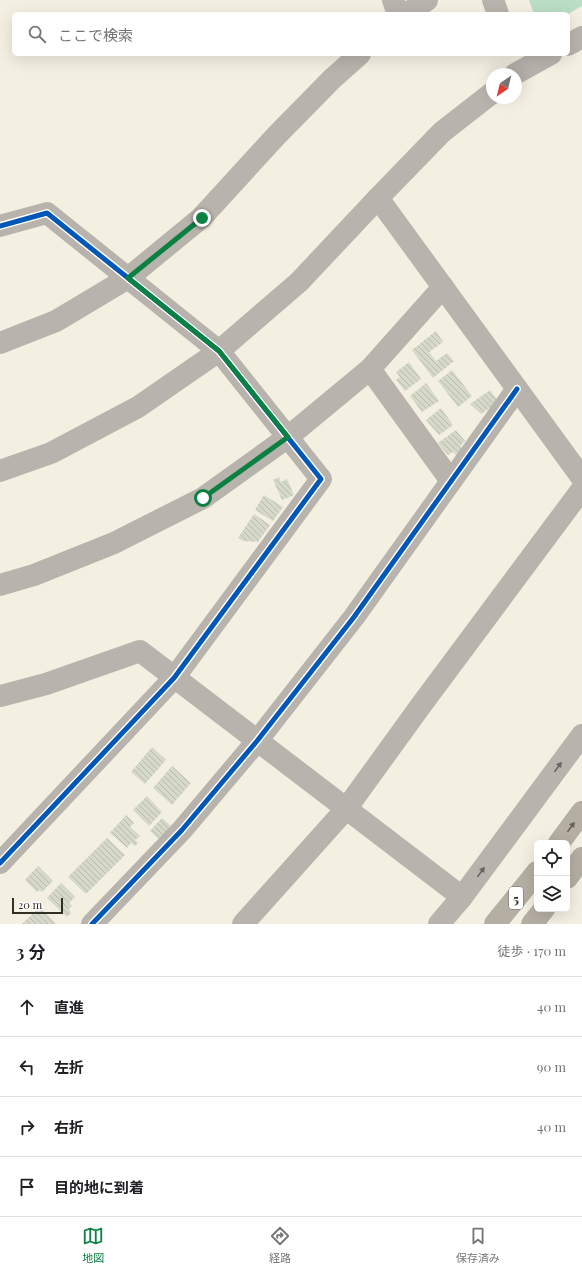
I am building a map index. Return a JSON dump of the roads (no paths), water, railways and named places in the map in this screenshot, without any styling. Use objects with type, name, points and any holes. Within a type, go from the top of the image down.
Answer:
[{"type":"highway","points":[[561,840],[582,812]]},
{"type":"highway","points":[[568,876],[582,858]]},
{"type":"highway","name":"5","points":[[495,924],[534,876]]},
{"type":"highway","name":"5","points":[[532,924],[542,912]]},
{"type":"street","points":[[393,0],[397,12]]},
{"type":"street","points":[[409,12],[427,0]]},
{"type":"street","points":[[493,0],[497,12]]},
{"type":"street","points":[[570,44],[582,37]]},
{"type":"street","points":[[0,343],[56,321],[128,278],[202,218],[286,126],[332,79],[358,56]]},
{"type":"street","points":[[515,67],[545,56]]},
{"type":"street","points":[[0,471],[51,453],[138,407],[219,351],[300,282],[442,132],[486,98]]},
{"type":"street","points":[[378,198],[582,478]]},
{"type":"street","points":[[0,226],[47,213],[219,351],[321,479],[174,678],[0,863]]},
{"type":"street","points":[[0,585],[34,575],[114,543],[203,498],[288,437],[370,369],[443,287]]},
{"type":"street","points":[[370,369],[451,481]]},
{"type":"street","points":[[92,924],[182,830],[256,741],[354,617],[517,389]]},
{"type":"street","points":[[243,924],[346,809],[582,489]]},
{"type":"street","points":[[0,696],[46,684],[140,651],[462,898]]},
{"type":"street","points":[[439,924],[462,898],[582,735]]}]
